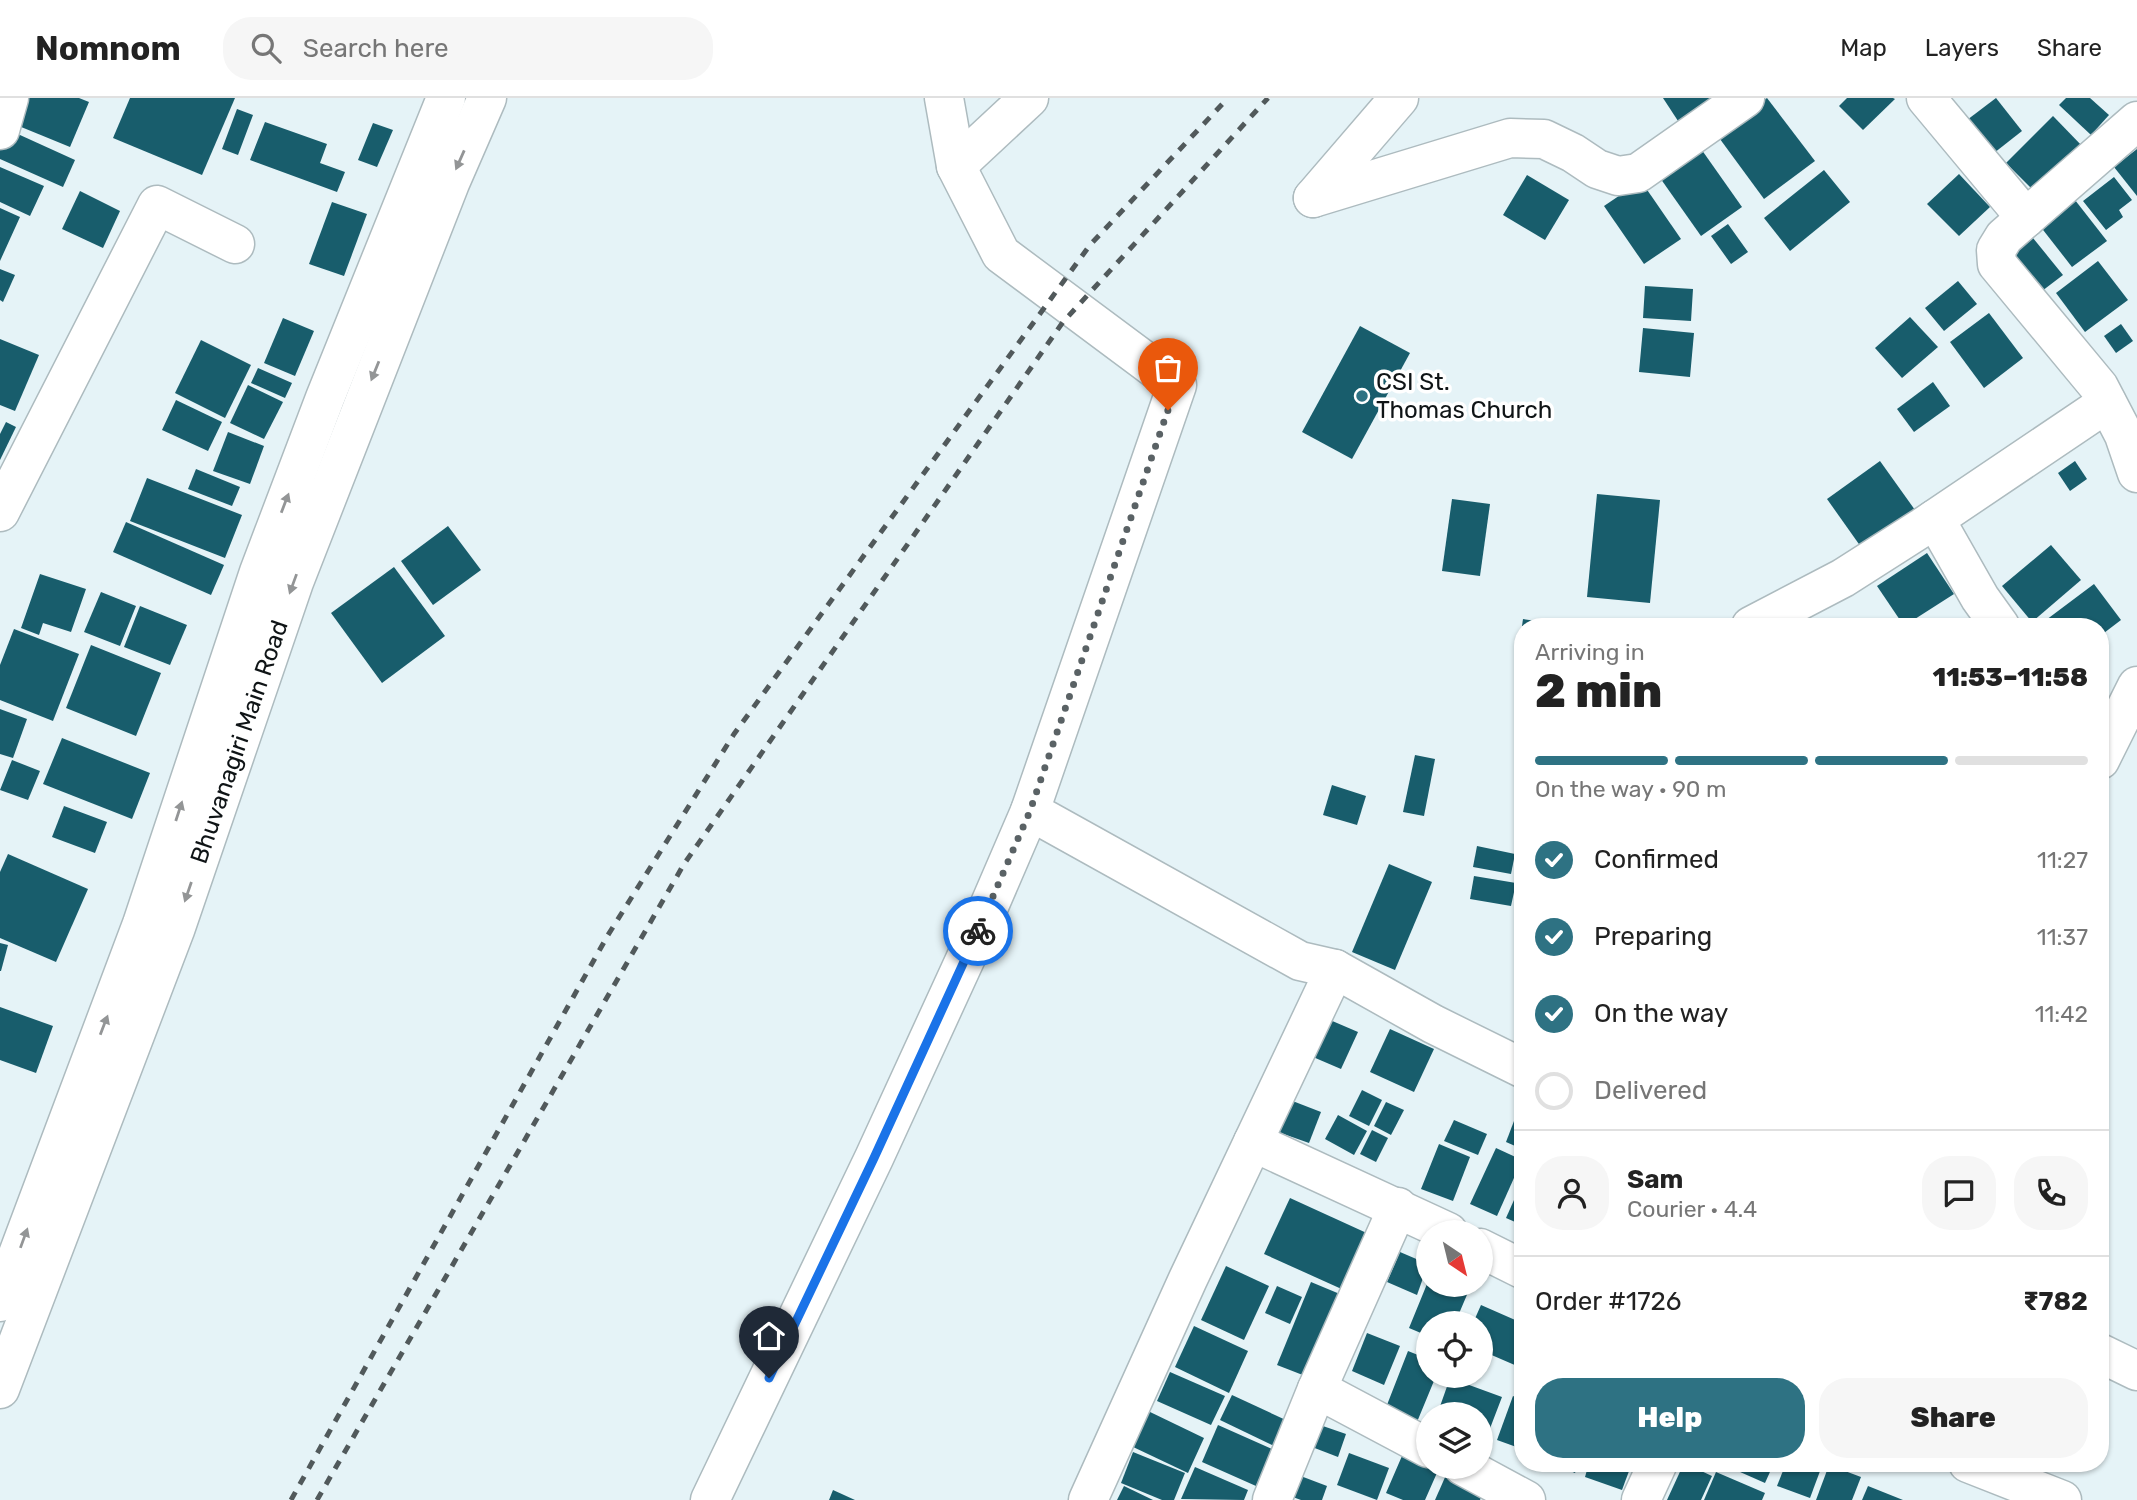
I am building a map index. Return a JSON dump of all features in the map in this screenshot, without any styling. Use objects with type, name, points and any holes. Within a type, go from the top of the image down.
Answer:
[{"type":"street","points":[[0,130],[9,98]]},
{"type":"street","name":"Bhuvanagiri Main Road","points":[[2,1290],[142,924],[258,572],[446,98]]},
{"type":"street","name":"Bhuvanagiri Main Road","points":[[0,1389],[175,930],[293,582],[450,183],[488,98]]},
{"type":"street","points":[[710,1500],[874,1158],[1030,811],[1177,385],[1001,254],[956,166],[944,98]]},
{"type":"street","points":[[956,166],[1030,98]]},
{"type":"street","points":[[1399,98],[1313,198],[1510,138],[1544,139],[1573,153],[1597,169],[1618,176],[1638,173],[1745,98]]},
{"type":"street","points":[[1926,98],[2025,218]]},
{"type":"street","points":[[2137,121],[2004,237],[1996,250],[1997,264],[2099,387],[2124,435],[2137,473]]},
{"type":"street","points":[[0,512],[157,205],[235,244]]},
{"type":"street","points":[[1766,618],[1843,578],[2108,403]]},
{"type":"street","points":[[1935,519],[1994,618]]},
{"type":"street","points":[[2109,741],[2137,686]]},
{"type":"street","points":[[1030,811],[1300,961],[1335,969],[1433,1024],[1514,1064]]},
{"type":"street","points":[[1088,1500],[1335,969]]},
{"type":"street","points":[[1253,1142],[1423,1220]]},
{"type":"street","points":[[1272,1500],[1317,1389],[1398,1207]]},
{"type":"street","points":[[1493,1254],[1514,1265]]},
{"type":"street","points":[[2109,1357],[2137,1371]]},
{"type":"street","points":[[1317,1389],[1416,1442]]},
{"type":"street","points":[[1641,1500],[1654,1472]]},
{"type":"street","points":[[1991,1472],[2061,1500]]},
{"type":"street","points":[[1487,1479],[1526,1500]]},
{"type":"building","points":[[19,98],[79,98],[89,102],[70,147],[9,122]]},
{"type":"building","points":[[130,98],[235,98],[202,175],[113,138]]},
{"type":"building","points":[[1663,98],[1719,98],[1680,124]]},
{"type":"building","points":[[1767,98],[1815,161],[1764,199],[1717,135]]},
{"type":"building","points":[[1847,98],[1895,99],[1863,130],[1839,106]]},
{"type":"building","points":[[1996,98],[2022,131],[1994,153],[1967,120]]},
{"type":"building","points":[[2066,98],[2090,98],[2109,115],[2091,135],[2059,105]]},
{"type":"building","points":[[237,109],[253,115],[238,155],[222,149]]},
{"type":"building","points":[[2053,116],[2084,148],[2037,194],[2006,163]]},
{"type":"building","points":[[265,122],[327,144],[320,163],[345,172],[337,192],[250,160]]},
{"type":"building","points":[[373,123],[393,130],[377,167],[358,160]]},
{"type":"building","points":[[9,130],[75,160],[63,187],[0,159],[0,150]]},
{"type":"building","points":[[1699,146],[1742,207],[1701,236],[1658,175]]},
{"type":"building","points":[[2137,149],[2137,196],[2114,167]]},
{"type":"building","points":[[0,167],[44,186],[30,216],[0,202]]},
{"type":"building","points":[[1824,170],[1850,202],[1790,251],[1764,218]]},
{"type":"building","points":[[1959,174],[1990,207],[1959,236],[1927,204]]},
{"type":"building","points":[[1527,175],[1569,200],[1545,240],[1503,215]]},
{"type":"building","points":[[2114,177],[2132,200],[2119,210],[2123,217],[2106,230],[2083,201]]},
{"type":"building","points":[[1641,181],[1681,239],[1644,264],[1604,206]]},
{"type":"building","points":[[80,191],[120,211],[103,248],[62,229]]},
{"type":"building","points":[[2075,200],[2107,241],[2072,267],[2040,226]]},
{"type":"building","points":[[332,202],[367,214],[344,276],[309,264]]},
{"type":"building","points":[[0,208],[20,217],[0,261]]},
{"type":"building","points":[[1728,224],[1748,252],[1731,264],[1711,236]]},
{"type":"building","points":[[2033,238],[2063,275],[2042,291],[2013,254]]},
{"type":"building","points":[[2098,261],[2128,300],[2085,332],[2056,293]]},
{"type":"building","points":[[0,269],[15,275],[3,302],[0,300]]},
{"type":"building","points":[[1958,281],[1977,304],[1944,331],[1925,308]]},
{"type":"building","points":[[1645,286],[1693,289],[1691,321],[1643,318]]},
{"type":"building","points":[[1989,313],[2023,358],[1984,388],[1950,342]]},
{"type":"building","points":[[1910,317],[1938,347],[1902,378],[1875,348]]},
{"type":"building","points":[[283,318],[314,331],[295,376],[264,363]]},
{"type":"building","points":[[2121,324],[2133,341],[2116,353],[2104,336]]},
{"type":"building","points":[[1360,326],[1410,353],[1352,459],[1302,432]]},
{"type":"building","points":[[1643,328],[1694,333],[1690,377],[1639,372]]},
{"type":"building","points":[[0,339],[39,355],[15,411],[0,405]]},
{"type":"building","points":[[201,340],[251,365],[225,418],[175,393]]},
{"type":"building","points":[[258,368],[292,383],[285,398],[251,383]]},
{"type":"building","points":[[1933,382],[1950,406],[1914,432],[1897,409]]},
{"type":"building","points":[[248,385],[283,402],[264,439],[230,423]]},
{"type":"building","points":[[176,400],[222,422],[208,451],[162,430]]},
{"type":"building","points":[[6,422],[16,427],[0,460],[0,434]]},
{"type":"building","points":[[228,432],[264,446],[250,484],[213,471]]},
{"type":"building","points":[[1880,461],[1915,510],[1861,547],[1827,499]]},
{"type":"building","points":[[2075,461],[2087,479],[2070,491],[2058,473]]},
{"type":"building","points":[[196,469],[240,487],[232,506],[188,489]]},
{"type":"building","points":[[147,478],[242,515],[225,558],[130,521]]},
{"type":"building","points":[[1597,494],[1660,500],[1650,603],[1587,597]]},
{"type":"building","points":[[1452,499],[1490,504],[1480,576],[1442,571]]},
{"type":"building","points":[[126,522],[224,565],[211,595],[113,552]]},
{"type":"building","points":[[448,526],[481,570],[433,605],[401,561]]},
{"type":"building","points":[[2051,545],[2081,580],[2037,618],[2029,618],[2002,586]]},
{"type":"building","points":[[1927,553],[1954,594],[1916,618],[1899,618],[1877,586]]},
{"type":"building","points":[[394,567],[445,636],[382,683],[331,613]]},
{"type":"building","points":[[40,574],[86,589],[71,632],[43,623],[39,635],[21,628]]},
{"type":"building","points":[[2094,584],[2121,620],[2109,629],[2109,618],[2049,618]]},
{"type":"building","points":[[101,592],[136,606],[120,646],[84,632]]},
{"type":"building","points":[[140,606],[187,625],[170,665],[124,647]]},
{"type":"building","points":[[14,629],[79,654],[53,721],[0,700],[0,665]]},
{"type":"building","points":[[91,645],[161,673],[136,736],[66,708]]},
{"type":"building","points":[[0,709],[27,719],[13,758],[0,754]]},
{"type":"building","points":[[62,738],[150,773],[132,819],[43,784]]},
{"type":"building","points":[[1415,755],[1435,759],[1424,816],[1403,812]]},
{"type":"building","points":[[12,760],[40,771],[28,800],[0,790]]},
{"type":"building","points":[[1332,785],[1366,796],[1357,825],[1323,815]]},
{"type":"building","points":[[64,806],[107,822],[95,853],[52,837]]},
{"type":"building","points":[[1477,846],[1514,854],[1511,874],[1473,867]]},
{"type":"building","points":[[8,854],[88,889],[56,962],[0,938],[0,872]]},
{"type":"building","points":[[1389,864],[1432,882],[1395,970],[1352,952]]},
{"type":"building","points":[[1474,876],[1514,883],[1511,906],[1470,899]]},
{"type":"building","points":[[0,943],[8,945],[1,971],[0,971]]},
{"type":"building","points":[[0,1007],[53,1026],[36,1073],[0,1060]]},
{"type":"building","points":[[1330,1020],[1358,1032],[1341,1069],[1313,1057]]},
{"type":"building","points":[[1390,1029],[1434,1049],[1414,1092],[1370,1072]]},
{"type":"building","points":[[1362,1090],[1382,1100],[1369,1126],[1349,1116]]},
{"type":"building","points":[[1290,1100],[1321,1112],[1309,1143],[1278,1132]]},
{"type":"building","points":[[1386,1102],[1404,1110],[1391,1135],[1374,1126]]},
{"type":"building","points":[[1338,1115],[1367,1131],[1354,1155],[1325,1139]]},
{"type":"building","points":[[1454,1120],[1487,1134],[1478,1155],[1444,1141]]},
{"type":"building","points":[[1514,1121],[1514,1146],[1506,1142]]},
{"type":"building","points":[[1372,1130],[1388,1138],[1376,1162],[1360,1154]]},
{"type":"building","points":[[1439,1144],[1470,1157],[1453,1201],[1421,1189]]},
{"type":"building","points":[[1496,1148],[1514,1156],[1514,1178],[1497,1216],[1470,1204]]},
{"type":"building","points":[[1290,1198],[1371,1235],[1346,1291],[1264,1254]]},
{"type":"building","points":[[1514,1200],[1514,1222],[1506,1218]]},
{"type":"building","points":[[1400,1252],[1416,1259],[1416,1295],[1387,1282]]},
{"type":"building","points":[[1226,1266],[1269,1286],[1244,1340],[1201,1320]]},
{"type":"building","points":[[1311,1282],[1347,1297],[1313,1379],[1277,1365]]},
{"type":"building","points":[[1277,1286],[1302,1297],[1290,1324],[1265,1313]]},
{"type":"building","points":[[1422,1297],[1466,1297],[1460,1311],[1416,1311],[1416,1331],[1409,1328]]},
{"type":"building","points":[[1481,1305],[1514,1319],[1514,1365],[1493,1356],[1493,1311],[1478,1311]]},
{"type":"building","points":[[1194,1326],[1248,1351],[1229,1393],[1175,1367]]},
{"type":"building","points":[[1367,1333],[1400,1346],[1384,1385],[1352,1371]]},
{"type":"building","points":[[1408,1351],[1416,1354],[1416,1388],[1431,1388],[1425,1402],[1416,1402],[1416,1422],[1385,1410]]},
{"type":"building","points":[[1170,1372],[1225,1396],[1211,1425],[1157,1401]]},
{"type":"building","points":[[1446,1388],[1477,1388],[1502,1397],[1493,1421],[1493,1402],[1442,1402]]},
{"type":"building","points":[[1232,1395],[1288,1421],[1276,1447],[1220,1420]]},
{"type":"building","points":[[1513,1396],[1514,1446],[1497,1440]]},
{"type":"building","points":[[1148,1411],[1204,1438],[1188,1473],[1131,1446]]},
{"type":"building","points":[[1218,1425],[1272,1449],[1256,1486],[1202,1462]]},
{"type":"building","points":[[1320,1425],[1346,1434],[1338,1457],[1312,1447]]},
{"type":"building","points":[[1405,1449],[1416,1457],[1416,1479],[1434,1479],[1425,1500],[1403,1500],[1386,1493]]},
{"type":"building","points":[[1133,1452],[1185,1473],[1174,1500],[1162,1500],[1121,1483]]},
{"type":"building","points":[[1349,1453],[1389,1468],[1377,1500],[1337,1485]]},
{"type":"building","points":[[1195,1467],[1248,1490],[1244,1500],[1181,1499]]},
{"type":"building","points":[[1586,1472],[1629,1472],[1622,1490],[1585,1477]]},
{"type":"building","points":[[1680,1472],[1703,1472],[1712,1476],[1701,1500],[1667,1500]]},
{"type":"building","points":[[1716,1472],[1765,1493],[1762,1500],[1704,1500]]},
{"type":"building","points":[[1740,1472],[1770,1472],[1765,1483]]},
{"type":"building","points":[[1782,1472],[1820,1472],[1810,1498],[1777,1486]]},
{"type":"building","points":[[1826,1472],[1848,1472],[1861,1477],[1852,1500],[1816,1500]]},
{"type":"building","points":[[1298,1475],[1327,1486],[1322,1500],[1301,1500],[1290,1496]]},
{"type":"building","points":[[1444,1479],[1481,1479],[1488,1482],[1480,1500],[1435,1500]]},
{"type":"building","points":[[1124,1486],[1153,1500],[1117,1500]]},
{"type":"building","points":[[1868,1486],[1903,1500],[1862,1500]]},
{"type":"building","points":[[833,1490],[855,1500],[829,1500]]},
{"type":"railway","points":[[291,1500],[608,935],[734,734],[1090,245],[1228,98]]},
{"type":"railway","points":[[317,1500],[684,864],[1063,322],[1268,98]]},
{"type":"way so far","points":[[978,931],[1030,811],[1168,410]]},
{"type":"place","name":"CSI St. Thomas Church","points":[[1362,396]]},
{"type":"route","points":[[769,1378],[978,931]]}]
